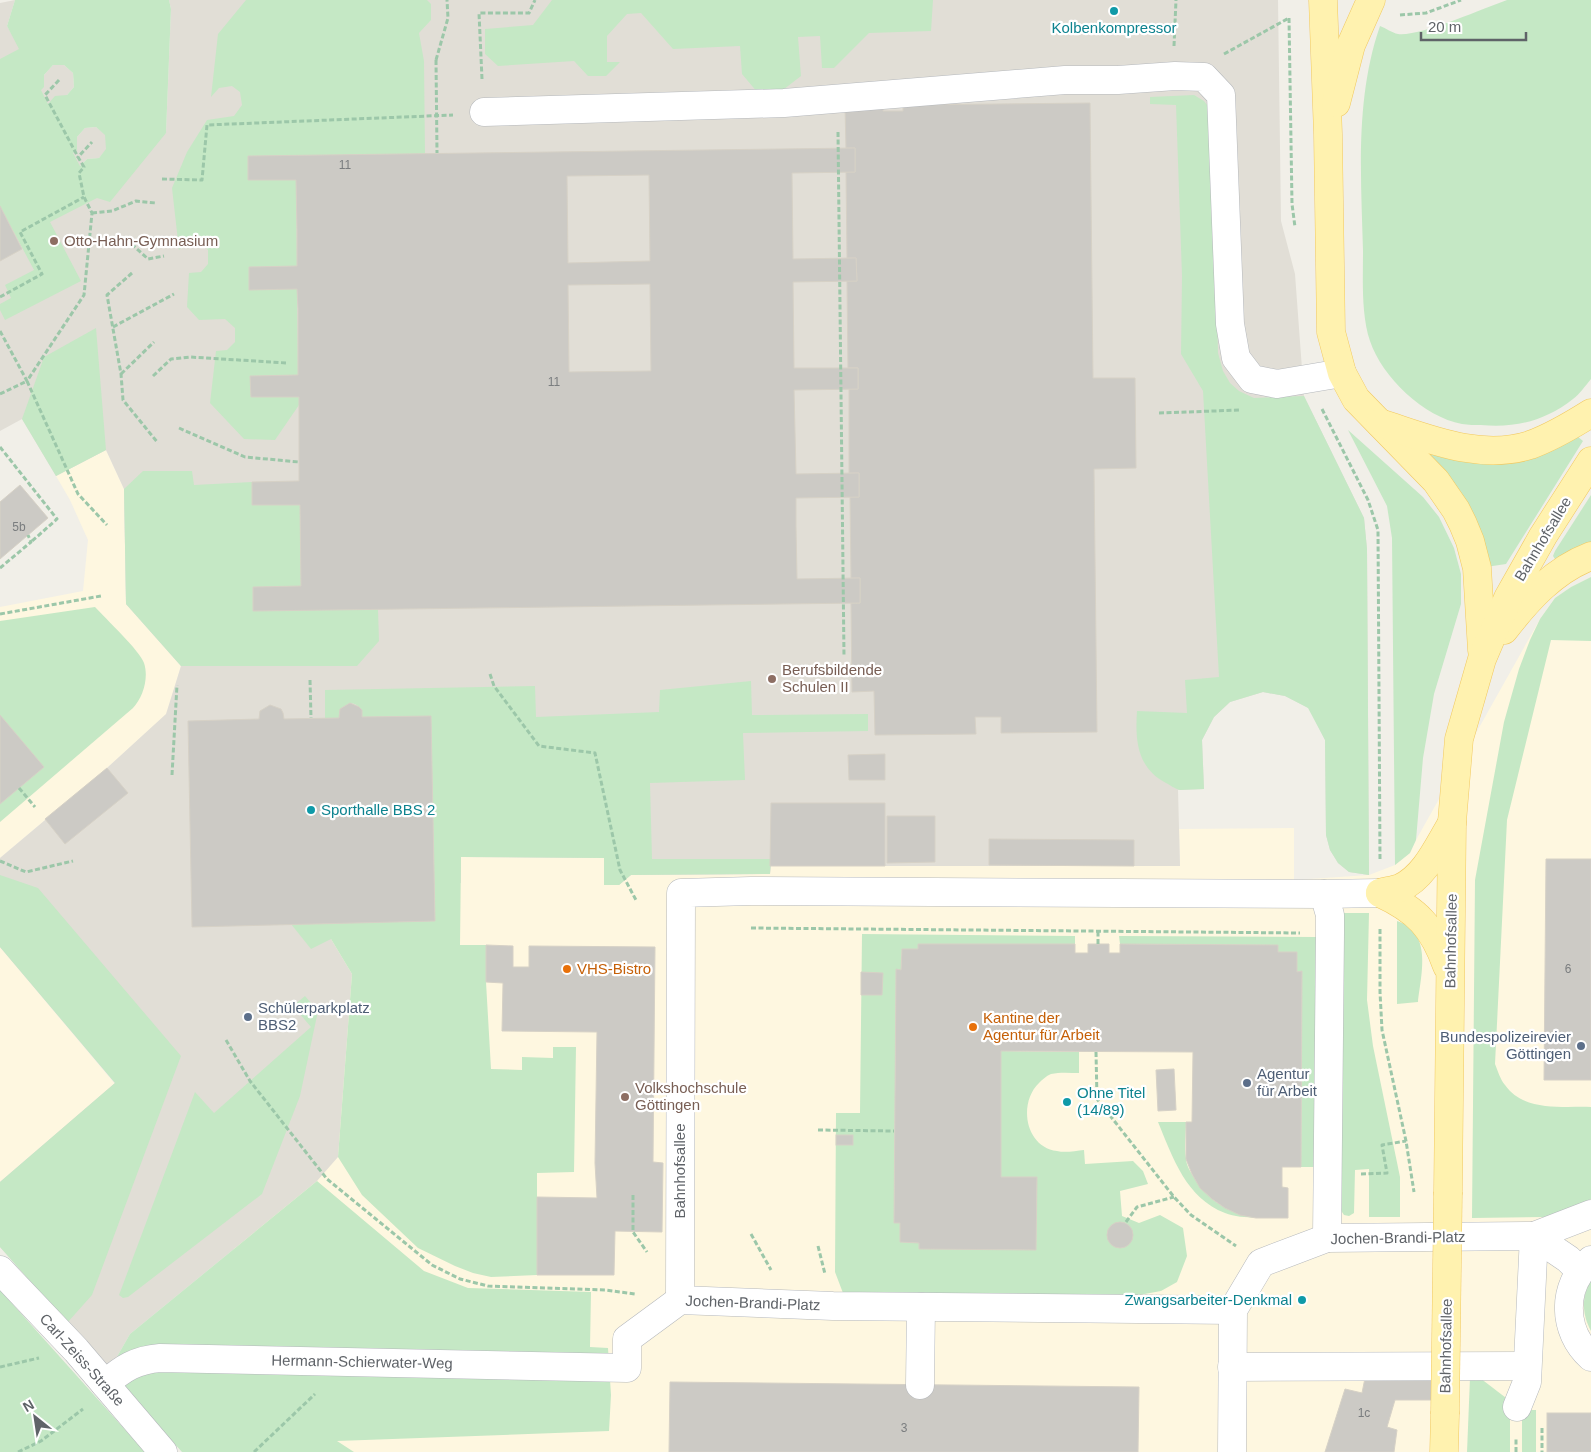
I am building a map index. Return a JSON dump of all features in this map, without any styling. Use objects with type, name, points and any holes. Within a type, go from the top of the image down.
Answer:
[{"type":"main road","points":[[1323,0],[1328,134],[1330,332],[1342,372],[1356,399],[1436,482],[1456,510],[1463,524],[1470,541],[1477,568],[1482,659]]},
{"type":"main road","points":[[1328,134],[1350,45],[1371,0]]},
{"type":"main road","points":[[1378,422],[1454,446],[1497,450],[1528,446],[1557,433],[1591,413]]},
{"type":"main road","name":"Bahnhofsallee","points":[[1444,1452],[1452,822],[1459,739],[1482,659],[1494,628],[1520,575],[1591,461]]},
{"type":"main road","points":[[1482,659],[1535,594],[1567,568],[1591,556]]},
{"type":"main road","points":[[1380,893],[1400,888],[1418,875],[1427,865],[1452,822]]},
{"type":"main road","points":[[1380,893],[1401,902],[1424,922],[1434,935],[1450,975]]},
{"type":"street","points":[[484,112],[784,103],[1065,80],[1118,80],[1175,76],[1204,77],[1221,95],[1230,324],[1236,358],[1252,379],[1277,384],[1342,372]]},
{"type":"street","name":"Bahnhofsallee","points":[[680,1300],[681,893],[770,891],[1324,894]]},
{"type":"street","points":[[1327,1238],[1330,915],[1324,894],[1380,893]]},
{"type":"street","name":"Jochen-Brandi-Platz","points":[[1262,1263],[1327,1238],[1534,1236],[1591,1214]]},
{"type":"street","points":[[1534,1236],[1568,1259],[1585,1266],[1570,1294],[1569,1319],[1577,1342],[1591,1357]]},
{"type":"street","points":[[1517,1407],[1528,1382],[1527,1366],[1534,1236]]},
{"type":"street","points":[[1232,1452],[1233,1310],[1262,1263]]},
{"type":"street","name":"Carl-Zeiss-Straße","points":[[0,1270],[76,1350],[163,1452]]},
{"type":"street","name":"Jochen-Brandi-Platz","points":[[627,1368],[627,1339],[680,1300],[834,1306],[1233,1310]]},
{"type":"street","points":[[920,1385],[921,1307]]},
{"type":"street","name":"Hermann-Schierwater-Weg","points":[[105,1384],[122,1369],[148,1359],[160,1358],[627,1368]]},
{"type":"street","points":[[1232,1368],[1527,1366]]},
{"type":"path","points":[[437,153],[436,60],[448,18],[447,0]]},
{"type":"path","points":[[162,179],[202,180],[207,125],[428,117],[484,112],[479,12],[529,13],[535,0]]},
{"type":"path","points":[[1174,55],[1176,0]]},
{"type":"path","points":[[1371,0],[1400,15],[1426,12],[1461,0]]},
{"type":"path","points":[[1289,9],[1292,204],[1296,232]]},
{"type":"path","points":[[1204,77],[1209,63],[1289,18]]},
{"type":"path","points":[[0,394],[27,381],[84,295],[92,213],[84,197],[80,173],[84,167],[45,95],[59,80]]},
{"type":"path","points":[[837,98],[844,656]]},
{"type":"path","points":[[78,157],[92,142]]},
{"type":"path","points":[[0,298],[42,274],[20,232],[84,197]]},
{"type":"path","points":[[92,213],[112,211],[136,201],[156,202]]},
{"type":"path","points":[[126,239],[148,259],[164,256]]},
{"type":"path","points":[[132,273],[107,295],[121,374],[123,400],[158,443]]},
{"type":"path","points":[[113,327],[174,294]]},
{"type":"path","points":[[0,331],[27,381],[78,494],[107,525]]},
{"type":"path","points":[[121,374],[154,342]]},
{"type":"path","points":[[153,376],[171,359],[190,357],[287,363]]},
{"type":"path","points":[[1308,378],[1368,500],[1378,530],[1380,992],[1382,1030],[1406,1141],[1414,1192]]},
{"type":"path","points":[[1159,412],[1204,411]]},
{"type":"path","points":[[179,428],[245,457],[299,462]]},
{"type":"path","points":[[0,447],[57,518],[0,568]]},
{"type":"path","points":[[28,535],[31,542]]},
{"type":"path","points":[[0,614],[101,596]]},
{"type":"path","points":[[490,674],[494,686],[539,746],[595,753],[620,870],[637,902]]},
{"type":"path","points":[[310,680],[311,718]]},
{"type":"path","points":[[172,775],[177,685]]},
{"type":"path","points":[[19,788],[35,808]]},
{"type":"path","points":[[0,861],[26,872],[73,861]]},
{"type":"path","points":[[751,928],[1330,933]]},
{"type":"path","points":[[226,1040],[250,1080],[327,1179],[432,1265],[460,1279],[488,1286],[605,1290],[680,1300]]},
{"type":"path","points":[[1096,1052],[1097,1099],[1174,1197],[1191,1215],[1262,1263]]},
{"type":"path","points":[[818,1130],[894,1131]]},
{"type":"path","points":[[1361,1182],[1361,1173],[1387,1173],[1382,1145],[1406,1141]]},
{"type":"path","points":[[633,1196],[633,1232]]},
{"type":"path","points":[[1126,1222],[1137,1207],[1174,1197]]},
{"type":"path","points":[[18,1452],[41,1441],[61,1427],[82,1410],[105,1384]]},
{"type":"path","points":[[254,1452],[316,1393]]},
{"type":"shaded area","name":"Berufsbildende Schulen II","points":[[15,0],[7,26],[44,87],[44,75],[53,65],[64,65],[73,73],[74,87],[67,95],[77,150],[77,137],[85,128],[96,127],[106,135],[106,150],[99,158],[87,159],[80,166],[166,133],[171,9],[169,0],[1278,0],[1281,221],[1295,274],[1304,396],[1364,518],[1367,549],[1369,875],[1349,872],[1338,863],[1330,850],[1326,835],[1325,740],[1309,708],[1285,696],[1263,692],[1230,702],[1214,717],[1202,740],[1204,789],[1178,790],[1180,866],[771,866],[770,874],[631,875],[619,885],[604,885],[604,858],[461,857],[461,883],[435,884],[435,921],[331,939],[352,974],[338,1157],[317,1181],[130,1334],[110,1369],[0,1247],[0,1182],[115,1083],[0,947],[0,858],[107,768],[166,714],[181,666],[126,604],[124,489],[106,450],[56,476],[22,419],[0,431],[0,3]]},
{"type":"shaded area","points":[[106,450],[124,489],[126,604],[181,666],[167,714],[107,768],[0,858],[0,607],[83,591],[88,540],[70,500],[56,476]]},
{"type":"shaded area","points":[[1591,577],[1591,1452],[182,1452],[311,949],[435,884],[460,883],[461,857],[605,858],[604,885],[619,885],[631,875],[770,874],[770,866],[1180,866],[1179,829],[1294,828],[1294,880],[1369,875],[1395,865],[1410,853],[1540,619],[1555,598]]},
{"type":"shaded area","points":[[0,947],[115,1084],[0,1182]]},
{"type":"green space","points":[[15,0],[169,0],[171,9],[166,133],[110,202],[97,198],[50,222],[81,281],[5,320],[0,310],[0,304],[11,298],[5,285],[34,270],[0,206],[0,59],[19,49],[7,26]],"holes":[[[53,65],[64,65],[73,73],[74,87],[67,95],[55,96],[48,104],[41,90],[44,87],[44,75]],[[96,127],[105,135],[106,149],[99,158],[87,159],[80,166],[73,153],[77,150],[77,137],[85,128]]]},
{"type":"green space","points":[[246,0],[427,0],[431,4],[431,20],[419,33],[424,61],[425,154],[248,156],[248,180],[296,180],[297,266],[249,267],[297,289],[298,375],[250,376],[251,397],[299,397],[299,405],[275,440],[244,439],[210,403],[216,351],[227,350],[235,342],[235,328],[225,319],[199,320],[187,307],[189,273],[201,272],[208,264],[208,250],[199,241],[188,242],[179,250],[172,188],[187,152],[207,120],[234,116],[242,105],[240,92],[232,86],[219,88],[211,97],[218,34]]},
{"type":"green space","points":[[552,0],[933,0],[931,31],[869,33],[834,68],[822,68],[820,36],[798,37],[801,76],[779,93],[758,93],[742,74],[740,46],[673,49],[641,13],[627,14],[607,36],[607,62],[620,62],[606,76],[588,76],[574,61],[498,66],[485,54],[485,29],[533,25]]},
{"type":"green space","points":[[1507,0],[1591,0],[1591,379],[1573,399],[1541,418],[1518,424],[1494,426],[1467,425],[1448,420],[1433,413],[1406,393],[1384,368],[1370,341],[1365,319],[1363,296],[1361,137],[1363,109],[1372,53],[1380,26],[1398,34],[1408,34],[1436,27]]},
{"type":"green space","points":[[1194,95],[1204,101],[1214,114],[1218,353],[1223,371],[1230,383],[1239,391],[1254,398],[1304,396],[1364,518],[1367,549],[1369,875],[1349,872],[1338,863],[1330,850],[1326,835],[1325,740],[1308,708],[1285,696],[1263,692],[1230,702],[1214,717],[1202,740],[1204,789],[1180,790],[1173,787],[1156,777],[1149,770],[1140,752],[1137,732],[1137,711],[1187,713],[1185,680],[1219,677],[1203,391],[1181,354],[1182,276],[1176,105],[1150,104],[1150,97]]},
{"type":"green space","points":[[96,328],[106,450],[56,476],[22,419],[44,357]]},
{"type":"green space","points":[[1348,430],[1423,497],[1439,517],[1454,548],[1461,574],[1461,604],[1434,694],[1423,758],[1416,840],[1410,853],[1395,865],[1392,538],[1387,506]]},
{"type":"green space","points":[[1571,431],[1583,441],[1506,564],[1486,567],[1413,437],[1438,447]]},
{"type":"green space","points":[[143,471],[192,471],[194,485],[252,482],[252,505],[300,505],[301,586],[253,611],[378,609],[379,641],[357,666],[181,666],[126,604],[124,489]]},
{"type":"green space","points":[[1591,495],[1591,547],[1557,562],[1553,556],[1555,551]]},
{"type":"green space","points":[[1591,577],[1591,641],[1551,640],[1507,820],[1495,1064],[1500,1078],[1505,1085],[1522,1100],[1544,1106],[1591,1107],[1591,1199],[1568,1211],[1544,1217],[1472,1218],[1475,880],[1504,722],[1519,669],[1540,619],[1555,598]]},
{"type":"green space","points":[[95,607],[130,643],[144,663],[146,675],[142,693],[133,708],[0,822],[0,621]]},
{"type":"green space","points":[[751,681],[752,715],[868,714],[868,731],[743,733],[745,780],[650,783],[652,859],[771,859],[770,874],[631,875],[619,885],[604,885],[604,858],[461,857],[460,945],[486,945],[491,1069],[522,1070],[522,1057],[553,1058],[553,1047],[576,1047],[574,1172],[537,1173],[537,1275],[491,1277],[473,1273],[418,1248],[362,1195],[338,1157],[352,974],[331,939],[311,949],[291,924],[435,921],[431,716],[362,717],[359,707],[356,704],[350,703],[340,709],[339,718],[325,718],[325,690],[535,686],[536,717],[659,712],[660,690]]},
{"type":"green space","points":[[0,875],[38,888],[181,1056],[92,1295],[67,1323],[0,1247],[0,1182],[115,1083],[0,947]]},
{"type":"green space","points":[[1342,913],[1369,913],[1367,1000],[1373,1046],[1400,1177],[1400,1217],[1369,1217],[1369,1169],[1355,1170],[1354,1213],[1349,1216],[1344,1215],[1340,1209]]},
{"type":"green space","points":[[1397,921],[1408,927],[1416,935],[1420,945],[1422,967],[1418,1002],[1397,1004]]},
{"type":"green space","points":[[862,934],[1075,936],[1075,944],[919,944],[918,949],[902,949],[901,970],[896,970],[894,1223],[900,1223],[900,1242],[919,1243],[919,1249],[1036,1250],[1037,1177],[1001,1177],[1001,1051],[1079,1052],[1079,1073],[1051,1074],[1041,1081],[1032,1092],[1027,1112],[1028,1123],[1032,1133],[1038,1142],[1046,1148],[1063,1152],[1084,1150],[1085,1164],[1133,1161],[1143,1171],[1148,1184],[1120,1191],[1122,1216],[1139,1223],[1160,1215],[1183,1228],[1187,1256],[1177,1282],[1161,1291],[1139,1295],[843,1293],[835,1272],[836,1113],[860,1113]]},
{"type":"green space","points":[[1119,936],[1316,937],[1314,1167],[1301,1167],[1302,972],[1297,972],[1297,952],[1278,952],[1277,945],[1120,944]]},
{"type":"green space","points":[[305,996],[318,1011],[300,1096],[262,1194],[128,1297],[123,1298],[119,1295],[195,1092],[214,1113],[311,1027],[293,1006]]},
{"type":"green space","points":[[1158,1122],[1186,1122],[1186,1161],[1190,1172],[1207,1194],[1221,1205],[1237,1213],[1256,1218],[1229,1214],[1200,1198],[1182,1175]]},
{"type":"green space","points":[[317,1181],[424,1271],[468,1288],[591,1292],[590,1347],[608,1348],[611,1395],[609,1431],[337,1441],[354,1452],[182,1452],[122,1386],[110,1369],[130,1334]]},
{"type":"green space","points":[[1591,1281],[1591,1331],[1584,1312],[1584,1299]]},
{"type":"green space","points":[[0,1290],[145,1452],[0,1452]]},
{"type":"green space","points":[[1470,1378],[1480,1378],[1510,1401],[1510,1452],[1467,1452]]},
{"type":"green space","points":[[1522,1410],[1536,1410],[1536,1452],[1522,1452]]},
{"type":"building","points":[[1090,103],[1093,378],[1135,378],[1136,468],[1094,469],[1097,732],[1001,733],[1001,717],[975,717],[976,734],[875,735],[874,691],[852,692],[851,603],[860,603],[860,578],[851,578],[850,497],[859,497],[859,473],[849,473],[849,389],[858,389],[858,368],[848,368],[847,281],[857,281],[856,258],[847,258],[846,172],[855,172],[855,148],[846,148],[845,106],[883,105],[883,111],[903,111],[903,105]]},
{"type":"building","points":[[855,148],[855,172],[792,173],[793,259],[856,258],[857,281],[793,282],[794,368],[858,368],[858,389],[794,390],[796,474],[859,473],[859,497],[796,498],[797,579],[860,578],[860,603],[253,611],[253,587],[301,586],[300,505],[252,505],[252,482],[299,481],[299,397],[251,397],[250,376],[298,375],[298,308],[297,289],[249,290],[249,267],[297,266],[297,229],[296,180],[248,180],[248,156]],"holes":[[[649,175],[650,261],[568,263],[567,176]],[[650,284],[651,371],[569,372],[568,285]]]},
{"type":"building","points":[[0,206],[22,249],[0,261]]},
{"type":"building","points":[[20,485],[48,518],[0,559],[0,502]]},
{"type":"building","name":"Sporthalle BBS 2","points":[[350,703],[362,710],[362,717],[431,716],[435,921],[192,927],[188,721],[259,719],[260,711],[270,705],[281,709],[284,719],[339,718],[340,709]]},
{"type":"building","points":[[0,715],[44,767],[0,804]]},
{"type":"building","points":[[885,754],[885,780],[849,780],[848,755]]},
{"type":"building","points":[[107,768],[128,793],[65,844],[45,819]]},
{"type":"building","points":[[771,803],[885,803],[885,866],[770,866]]},
{"type":"building","points":[[887,816],[935,816],[935,862],[887,863]]},
{"type":"building","points":[[989,839],[1134,840],[1134,866],[989,865]]},
{"type":"building","points":[[1546,859],[1591,859],[1591,1080],[1544,1080]]},
{"type":"building","name":"Agentur für Arbeit","points":[[918,944],[1075,944],[1075,953],[1088,953],[1088,944],[1109,944],[1109,953],[1120,953],[1120,944],[1278,945],[1278,952],[1297,952],[1297,972],[1302,971],[1301,1167],[1282,1167],[1282,1187],[1288,1188],[1288,1218],[1256,1218],[1240,1215],[1225,1208],[1200,1188],[1186,1159],[1186,1122],[1192,1122],[1193,1052],[1001,1051],[1001,1177],[1037,1177],[1036,1250],[919,1249],[919,1243],[900,1242],[900,1223],[894,1223],[896,969],[901,970],[902,949],[918,949]]},
{"type":"building","name":"Volkshochschule Göttingen","points":[[486,945],[513,946],[513,967],[529,967],[529,946],[655,947],[653,1162],[663,1163],[662,1232],[615,1231],[614,1275],[537,1275],[537,1197],[597,1198],[595,1163],[597,1032],[502,1031],[503,983],[486,982]]},
{"type":"building","points":[[861,972],[883,973],[882,995],[861,995]]},
{"type":"building","points":[[1174,1069],[1176,1110],[1158,1111],[1156,1070]]},
{"type":"building","points":[[836,1135],[853,1135],[853,1145],[836,1145]]},
{"type":"building","points":[[1120,1222],[1129,1226],[1133,1235],[1129,1244],[1120,1248],[1111,1244],[1107,1235],[1111,1226]]},
{"type":"building","points":[[1365,1378],[1451,1378],[1458,1400],[1395,1400],[1387,1427],[1397,1430],[1394,1452],[1325,1452],[1345,1389],[1362,1393]]},
{"type":"building","points":[[670,1382],[1139,1387],[1138,1452],[669,1452]]},
{"type":"building","points":[[1547,1413],[1591,1413],[1591,1452],[1547,1452]]},
{"type":"place","name":"Kolbenkompressor","points":[[1114,11]]},
{"type":"place","name":"Otto-Hahn-Gymnasium","points":[[54,241]]},
{"type":"place","name":"Berufsbildende Schulen II","points":[[772,679]]},
{"type":"place","name":"Sporthalle BBS 2","points":[[311,810]]},
{"type":"place","name":"VHS-Bistro","points":[[567,969]]},
{"type":"place","name":"Schülerparkplatz BBS2","points":[[248,1017]]},
{"type":"place","name":"Kantine der Agentur für Arbeit","points":[[973,1027]]},
{"type":"place","name":"Bundespolizeirevier Göttingen","points":[[1581,1046]]},
{"type":"place","name":"Agentur für Arbeit","points":[[1247,1083]]},
{"type":"place","name":"Volkshochschule Göttingen","points":[[625,1097]]},
{"type":"place","name":"Ohne Titel (14/89)","points":[[1067,1102]]},
{"type":"place","name":"Zwangsarbeiter-Denkmal","points":[[1302,1300]]}]
